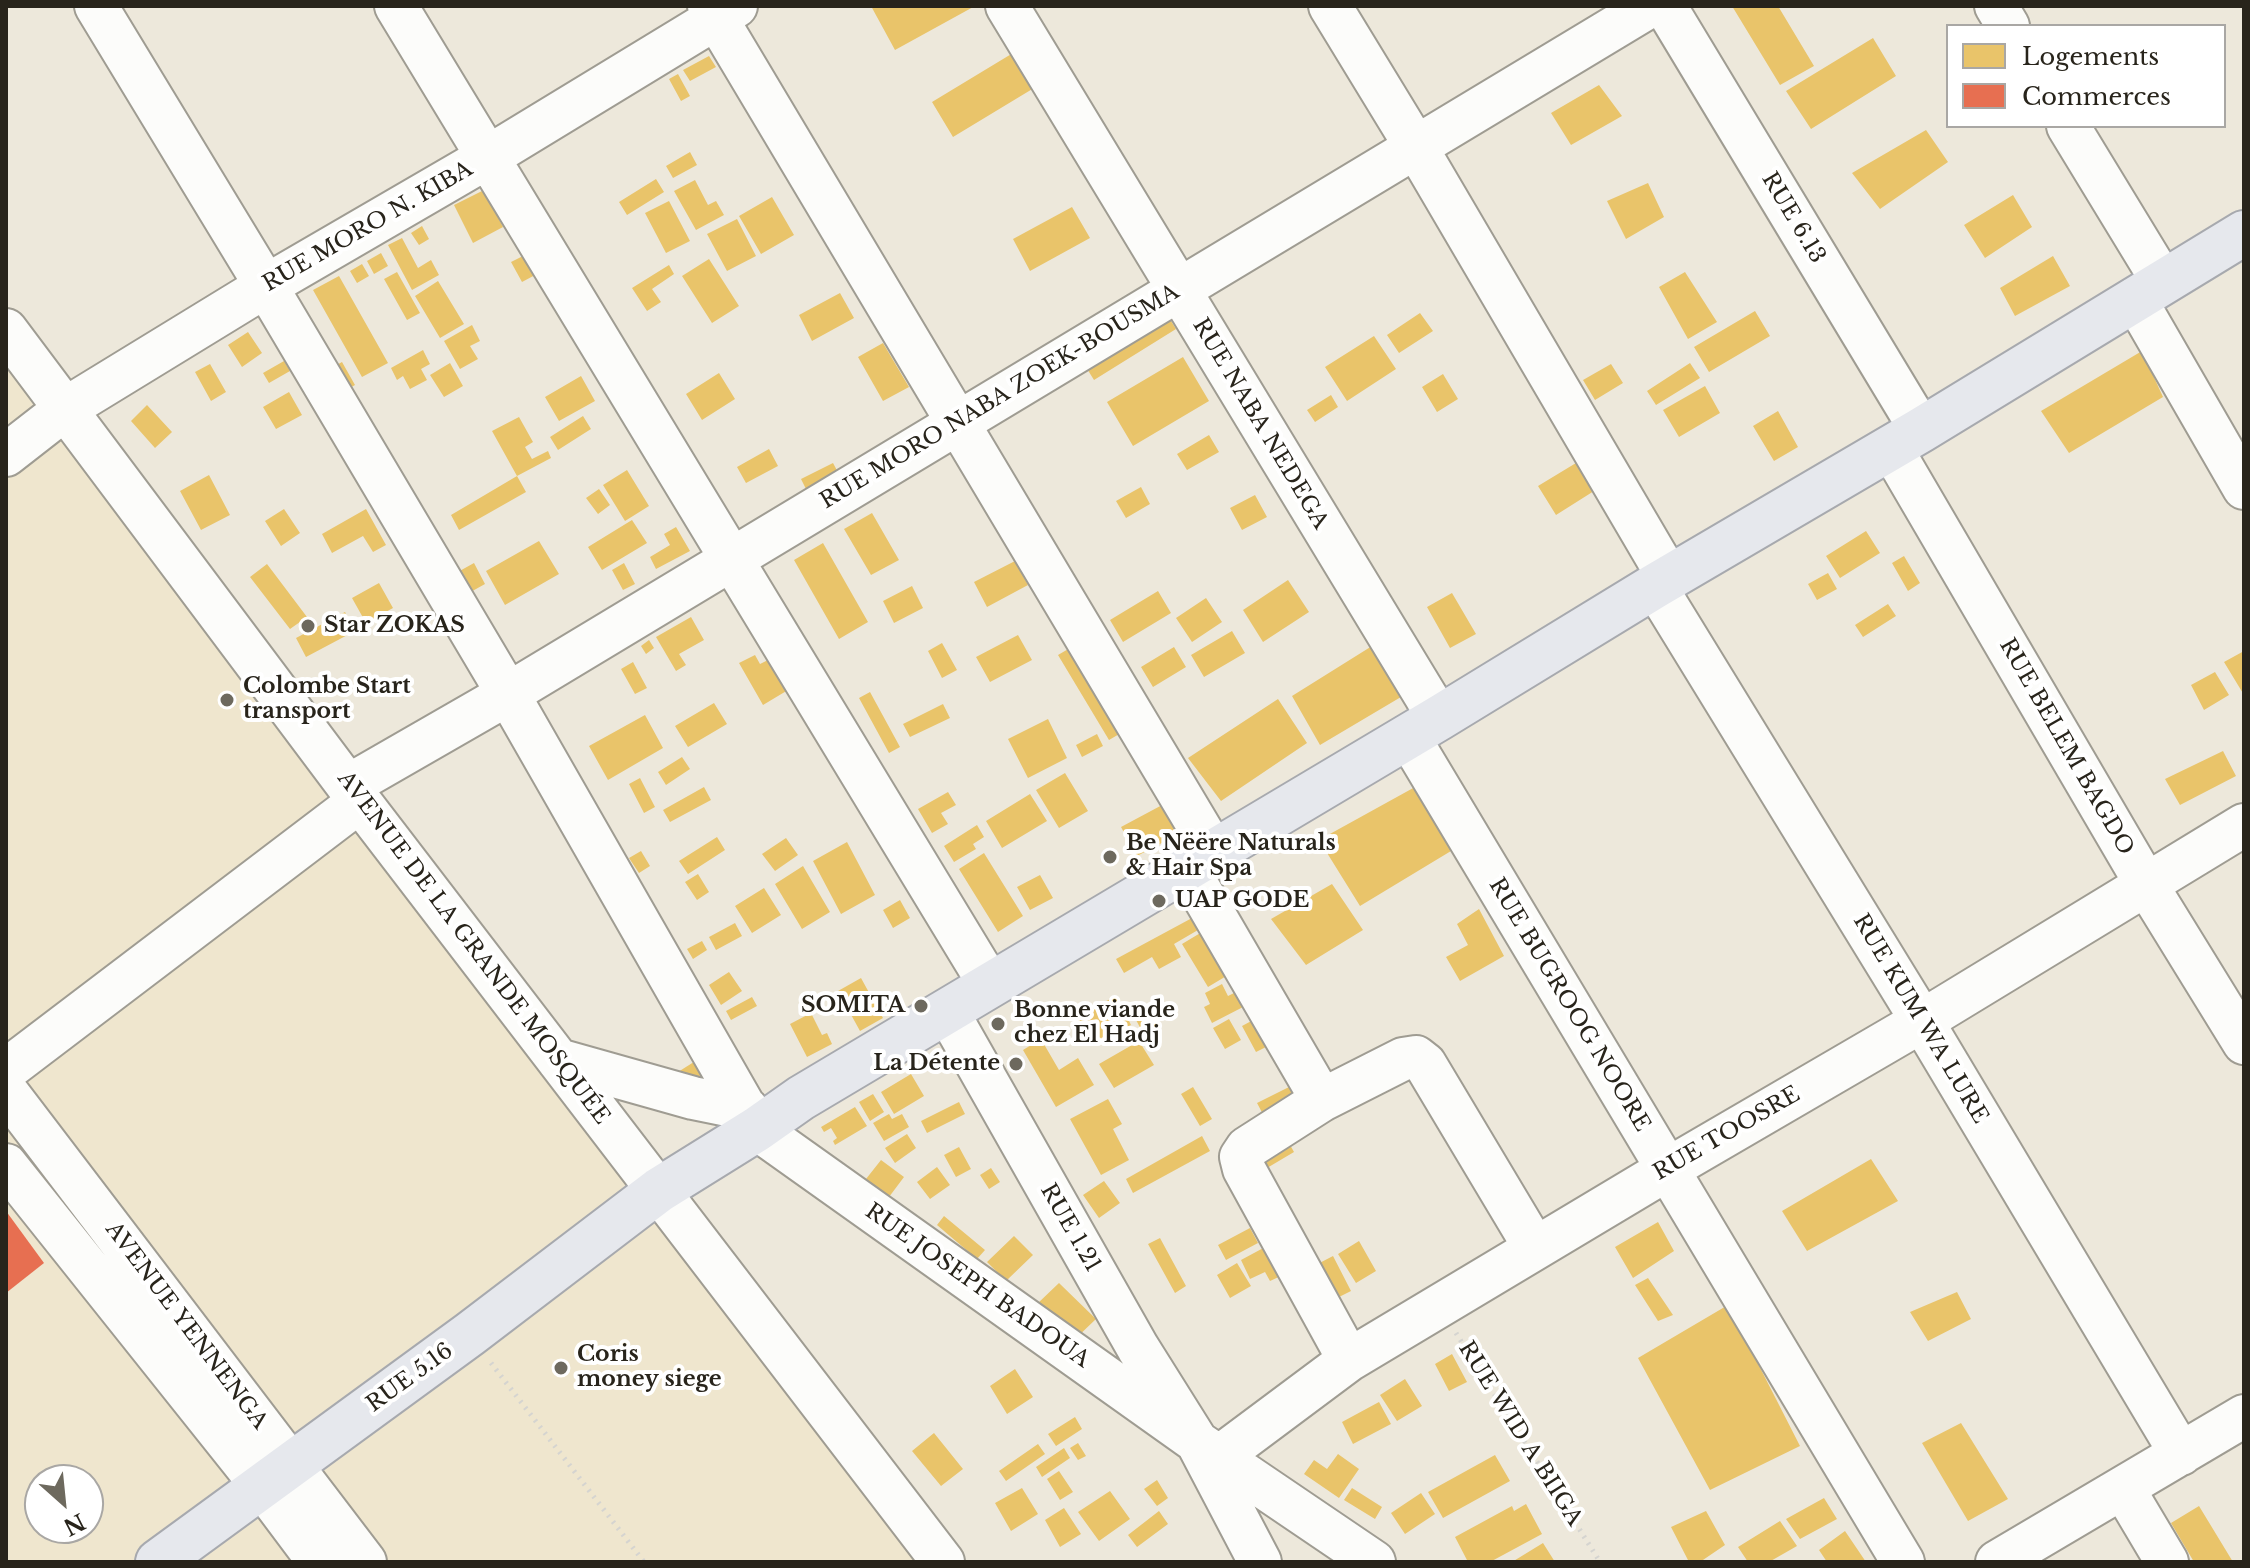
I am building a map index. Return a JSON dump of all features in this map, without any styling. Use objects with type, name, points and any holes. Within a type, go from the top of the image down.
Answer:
[{"type":"main road","name":"RUE 5.16","points":[[158,1562],[470,1334],[752,1119],[801,1098],[1906,439],[2244,233]]},
{"type":"street","points":[[96,6],[508,694],[752,1119]]},
{"type":"street","points":[[396,6],[990,985]]},
{"type":"street","name":"RUE NABA NEDEGA","points":[[1007,6],[1178,290],[1424,727]]},
{"type":"street","name":"RUE KUM WA LURE","points":[[1330,6],[1416,147],[1662,582],[2181,1454]]},
{"type":"street","name":"RUE MORO NABA ZOEK-BOUSMA","points":[[6,1070],[354,793],[508,694],[1650,6]]},
{"type":"street","name":"RUE 6.13","points":[[1665,6],[1906,439]]},
{"type":"street","points":[[1996,6],[2007,24]]},
{"type":"street","points":[[721,10],[957,423],[1200,860],[1322,1100]]},
{"type":"street","name":"RUE MORO N. KIBA","points":[[6,455],[65,409],[266,286],[488,157],[721,10]]},
{"type":"street","points":[[2069,128],[2244,488]]},
{"type":"street","name":"AVENUE DE LA GRANDE MOSQUÉE","points":[[6,330],[354,793],[943,1562]]},
{"type":"street","name":"RUE BELEM BAGDO","points":[[1906,439],[2146,884],[2244,1043]]},
{"type":"street","name":"RUE BUGROOG NOORE","points":[[1424,727],[1668,1169],[1903,1562]]},
{"type":"street","name":"RUE TOOSRE","points":[[1208,1450],[1349,1360],[1922,1021],[2244,825]]},
{"type":"street","name":"RUE 1.21","points":[[947,1011],[1138,1348],[1208,1450],[1260,1562]]},
{"type":"street","points":[[1349,1360],[1244,1169],[1241,1157],[1247,1148],[1322,1100],[1403,1059],[1416,1057],[1425,1064],[1535,1248]]},
{"type":"street","points":[[558,1060],[693,1098],[752,1119]]},
{"type":"street","name":"AVENUE YENNENGA","points":[[6,1091],[277,1475],[319,1562]]},
{"type":"street","name":"RUE JOSEPH BADOUA","points":[[752,1119],[1208,1450],[1374,1562]]},
{"type":"street","name":"AVENUE YENNENGA","points":[[6,1165],[277,1475],[365,1562]]},
{"type":"street","points":[[1997,1562],[2244,1416]]},
{"type":"street","points":[[2123,1488],[2167,1562]]},
{"type":"path","name":"RUE WID A BIIGA","points":[[1439,1306],[1600,1562]]},
{"type":"path","points":[[470,1334],[644,1562]]},
{"type":"shaded area","points":[[6,330],[943,1562],[6,1562]]},
{"type":"building: Logements","points":[[871,6],[975,6],[895,50]]},
{"type":"building: Logements","points":[[1732,6],[1778,6],[1814,66],[1780,85]]},
{"type":"building: Logements","points":[[1873,38],[1896,76],[1811,129],[1786,91]]},
{"type":"building: Logements","points":[[1013,53],[1034,88],[953,137],[932,102]]},
{"type":"building: Logements","points":[[709,56],[716,67],[690,81],[683,70]]},
{"type":"building: Logements","points":[[678,74],[690,96],[681,101],[669,79]]},
{"type":"building: Logements","points":[[1599,85],[1622,116],[1571,145],[1551,113]]},
{"type":"building: Logements","points":[[1926,130],[1948,162],[1880,209],[1852,173]]},
{"type":"building: Logements","points":[[690,152],[697,165],[673,178],[666,166]]},
{"type":"building: Logements","points":[[656,179],[664,192],[627,215],[619,202]]},
{"type":"building: Logements","points":[[695,180],[708,205],[716,201],[724,215],[696,230],[674,191]]},
{"type":"building: Logements","points":[[1648,183],[1664,217],[1626,239],[1607,201]]},
{"type":"building: Logements","points":[[484,190],[503,227],[473,243],[454,205]]},
{"type":"building: Logements","points":[[2013,195],[2032,227],[1985,258],[1964,225]]},
{"type":"building: Logements","points":[[772,197],[794,235],[761,254],[739,216]]},
{"type":"building: Logements","points":[[669,201],[690,241],[666,253],[645,213]]},
{"type":"building: Logements","points":[[1072,207],[1090,238],[1030,271],[1013,239]]},
{"type":"building: Logements","points":[[737,219],[756,256],[727,271],[707,234]]},
{"type":"building: Logements","points":[[422,226],[429,239],[419,245],[411,233]]},
{"type":"building: Logements","points":[[402,238],[418,268],[431,260],[439,275],[412,290],[388,245]]},
{"type":"building: Logements","points":[[381,253],[388,266],[374,274],[367,261]]},
{"type":"building: Logements","points":[[527,254],[537,274],[522,282],[511,262]]},
{"type":"building: Logements","points":[[2053,256],[2070,286],[2015,316],[2000,288]]},
{"type":"building: Logements","points":[[709,259],[739,306],[712,323],[682,276]]},
{"type":"building: Logements","points":[[362,264],[369,276],[357,283],[350,271]]},
{"type":"building: Logements","points":[[669,265],[674,274],[652,289],[661,302],[647,311],[632,288]]},
{"type":"building: Logements","points":[[397,272],[420,313],[407,320],[384,279]]},
{"type":"building: Logements","points":[[1685,272],[1717,322],[1688,339],[1659,287]]},
{"type":"building: Logements","points":[[339,276],[388,363],[362,377],[313,290]]},
{"type":"building: Logements","points":[[438,281],[464,324],[440,338],[415,296]]},
{"type":"building: Logements","points":[[840,293],[854,318],[812,341],[799,315]]},
{"type":"building: Logements","points":[[1755,311],[1770,336],[1709,372],[1694,347]]},
{"type":"building: Logements","points":[[1166,313],[1176,329],[1094,380],[1084,364]]},
{"type":"building: Logements","points":[[1420,313],[1433,331],[1399,353],[1387,335]]},
{"type":"building: Logements","points":[[472,325],[480,341],[470,346],[478,359],[460,369],[444,341]]},
{"type":"building: Logements","points":[[248,332],[262,353],[242,367],[228,345]]},
{"type":"building: Logements","points":[[1374,336],[1396,369],[1347,401],[1325,367]]},
{"type":"building: Logements","points":[[883,343],[909,387],[883,401],[858,357]]},
{"type":"building: Logements","points":[[423,350],[430,364],[421,369],[427,380],[410,389],[403,376],[397,380],[391,368]]},
{"type":"building: Logements","points":[[2142,351],[2163,397],[2069,453],[2041,411]]},
{"type":"building: Logements","points":[[1183,357],[1209,401],[1133,446],[1107,402]]},
{"type":"building: Logements","points":[[284,361],[290,371],[269,383],[263,373]]},
{"type":"building: Logements","points":[[342,362],[355,385],[344,391],[331,368]]},
{"type":"building: Logements","points":[[450,363],[463,386],[444,397],[430,375]]},
{"type":"building: Logements","points":[[1690,363],[1700,378],[1656,405],[1647,391]]},
{"type":"building: Logements","points":[[210,364],[226,392],[211,401],[195,372]]},
{"type":"building: Logements","points":[[1611,364],[1623,383],[1595,400],[1583,380]]},
{"type":"building: Logements","points":[[719,373],[735,399],[702,420],[686,394]]},
{"type":"building: Logements","points":[[1443,374],[1458,399],[1437,412],[1422,387]]},
{"type":"building: Logements","points":[[581,376],[595,401],[559,421],[545,397]]},
{"type":"building: Logements","points":[[1705,386],[1720,413],[1679,437],[1663,410]]},
{"type":"building: Logements","points":[[289,392],[302,415],[276,429],[263,407]]},
{"type":"building: Logements","points":[[1331,395],[1338,407],[1315,422],[1307,410]]},
{"type":"building: Logements","points":[[147,405],[172,432],[155,448],[131,421]]},
{"type":"building: Logements","points":[[1778,411],[1798,447],[1774,461],[1753,426]]},
{"type":"building: Logements","points":[[583,416],[591,429],[558,450],[550,437]]},
{"type":"building: Logements","points":[[519,417],[533,442],[525,447],[532,459],[548,451],[551,458],[517,476],[492,431]]},
{"type":"building: Logements","points":[[1209,435],[1219,452],[1187,470],[1177,454]]},
{"type":"building: Logements","points":[[769,449],[778,466],[746,483],[737,467]]},
{"type":"building: Logements","points":[[833,463],[841,478],[809,495],[801,479]]},
{"type":"building: Logements","points":[[1576,463],[1594,491],[1556,515],[1538,486]]},
{"type":"building: Logements","points":[[627,470],[649,506],[625,521],[603,485]]},
{"type":"building: Logements","points":[[209,475],[230,515],[201,530],[180,491]]},
{"type":"building: Logements","points":[[517,476],[526,492],[459,530],[451,515]]},
{"type":"building: Logements","points":[[1141,487],[1150,504],[1126,518],[1116,501]]},
{"type":"building: Logements","points":[[599,489],[610,505],[598,514],[586,498]]},
{"type":"building: Logements","points":[[1255,495],[1267,517],[1242,530],[1230,508]]},
{"type":"building: Logements","points":[[284,509],[300,533],[281,546],[265,521]]},
{"type":"building: Logements","points":[[366,509],[386,545],[373,552],[363,536],[332,553],[322,534]]},
{"type":"building: Logements","points":[[872,513],[899,560],[871,575],[844,529]]},
{"type":"building: Logements","points":[[632,520],[647,543],[602,570],[588,547]]},
{"type":"building: Logements","points":[[676,527],[690,551],[656,569],[650,557],[670,545],[664,534]]},
{"type":"building: Logements","points":[[1866,531],[1880,553],[1840,578],[1826,556]]},
{"type":"building: Logements","points":[[539,541],[559,574],[505,605],[486,571]]},
{"type":"building: Logements","points":[[823,543],[868,622],[839,639],[794,560]]},
{"type":"building: Logements","points":[[1904,556],[1920,583],[1908,591],[1892,563]]},
{"type":"building: Logements","points":[[1015,561],[1028,585],[987,607],[974,582]]},
{"type":"building: Logements","points":[[474,563],[485,584],[467,594],[456,573]]},
{"type":"building: Logements","points":[[624,563],[635,584],[623,590],[612,570]]},
{"type":"building: Logements","points":[[267,564],[307,617],[290,629],[250,577]]},
{"type":"building: Logements","points":[[1828,573],[1837,589],[1817,600],[1808,584]]},
{"type":"building: Logements","points":[[1288,580],[1309,612],[1263,642],[1243,610]]},
{"type":"building: Logements","points":[[379,583],[393,608],[366,623],[352,598]]},
{"type":"building: Logements","points":[[912,586],[923,608],[894,623],[883,601]]},
{"type":"building: Logements","points":[[1158,591],[1171,613],[1123,642],[1110,620]]},
{"type":"building: Logements","points":[[1452,593],[1476,634],[1450,648],[1427,607]]},
{"type":"building: Logements","points":[[1206,598],[1222,622],[1192,642],[1176,618]]},
{"type":"building: Logements","points":[[1888,604],[1896,616],[1863,637],[1855,625]]},
{"type":"building: Logements","points":[[345,612],[355,631],[306,657],[296,638]]},
{"type":"building: Logements","points":[[691,617],[704,640],[679,654],[686,665],[676,671],[656,637]]},
{"type":"building: Logements","points":[[1232,631],[1245,653],[1204,677],[1191,655]]},
{"type":"building: Logements","points":[[1018,635],[1032,660],[990,682],[976,657]]},
{"type":"building: Logements","points":[[649,640],[654,648],[646,654],[641,646]]},
{"type":"building: Logements","points":[[942,643],[957,670],[942,678],[928,651]]},
{"type":"building: Logements","points":[[1372,646],[1406,694],[1320,745],[1292,696]]},
{"type":"building: Logements","points":[[1174,647],[1186,667],[1153,687],[1141,667]]},
{"type":"building: Logements","points":[[1070,648],[1121,733],[1109,740],[1058,655]]},
{"type":"building: Logements","points":[[2244,651],[2244,695],[2224,662]]},
{"type":"building: Logements","points":[[755,655],[760,664],[770,659],[788,690],[763,705],[739,663]]},
{"type":"building: Logements","points":[[633,662],[647,688],[635,694],[621,669]]},
{"type":"building: Logements","points":[[2215,672],[2229,695],[2204,710],[2191,685]]},
{"type":"building: Logements","points":[[870,692],[900,747],[889,753],[859,698]]},
{"type":"building: Logements","points":[[1278,699],[1307,743],[1221,801],[1188,758]]},
{"type":"building: Logements","points":[[714,703],[727,724],[688,747],[675,726]]},
{"type":"building: Logements","points":[[943,704],[950,718],[910,737],[903,724]]},
{"type":"building: Logements","points":[[645,715],[663,748],[608,780],[589,746]]},
{"type":"building: Logements","points":[[1048,719],[1067,758],[1028,778],[1008,739]]},
{"type":"building: Logements","points":[[1097,734],[1103,746],[1082,757],[1076,745]]},
{"type":"building: Logements","points":[[2223,751],[2236,776],[2180,805],[2165,779]]},
{"type":"building: Logements","points":[[682,757],[690,769],[666,785],[658,772]]},
{"type":"building: Logements","points":[[1065,773],[1088,811],[1059,828],[1036,790]]},
{"type":"building: Logements","points":[[640,778],[655,807],[644,813],[629,784]]},
{"type":"building: Logements","points":[[704,787],[711,800],[670,822],[663,810]]},
{"type":"building: Logements","points":[[1415,787],[1451,851],[1360,906],[1319,840]]},
{"type":"building: Logements","points":[[948,792],[956,805],[941,813],[948,824],[932,833],[918,809]]},
{"type":"building: Logements","points":[[1030,794],[1047,821],[1002,848],[986,821]]},
{"type":"building: Logements","points":[[1164,804],[1179,834],[1137,856],[1121,827]]},
{"type":"building: Logements","points":[[977,825],[984,837],[973,844],[976,849],[954,862],[944,846]]},
{"type":"building: Logements","points":[[717,837],[725,850],[688,874],[679,861]]},
{"type":"building: Logements","points":[[786,838],[798,855],[775,871],[762,854]]},
{"type":"building: Logements","points":[[847,842],[875,895],[841,914],[813,861]]},
{"type":"building: Logements","points":[[641,851],[650,866],[639,873],[629,858]]},
{"type":"building: Logements","points":[[984,853],[1023,916],[998,932],[959,869]]},
{"type":"building: Logements","points":[[803,866],[830,912],[802,929],[775,884]]},
{"type":"building: Logements","points":[[698,874],[709,892],[697,900],[685,882]]},
{"type":"building: Logements","points":[[1040,875],[1053,898],[1030,910],[1017,887]]},
{"type":"building: Logements","points":[[1332,884],[1363,930],[1306,965],[1271,919]]},
{"type":"building: Logements","points":[[764,888],[781,915],[752,933],[735,906]]},
{"type":"building: Logements","points":[[900,900],[910,918],[893,928],[883,910]]},
{"type":"building: Logements","points":[[1479,909],[1504,956],[1460,981],[1446,957],[1468,945],[1457,924]]},
{"type":"building: Logements","points":[[1192,918],[1198,930],[1174,944],[1181,957],[1159,969],[1152,957],[1124,973],[1116,959]]},
{"type":"building: Logements","points":[[735,923],[742,936],[716,950],[709,937]]},
{"type":"building: Logements","points":[[1202,932],[1228,975],[1208,987],[1182,944]]},
{"type":"building: Logements","points":[[702,941],[707,950],[693,959],[687,949]]},
{"type":"building: Logements","points":[[729,972],[742,991],[721,1005],[709,985]]},
{"type":"building: Logements","points":[[861,978],[883,1018],[860,1031],[838,991]]},
{"type":"building: Logements","points":[[1222,984],[1228,996],[1238,991],[1245,1006],[1212,1023],[1204,1007],[1210,1004],[1205,993]]},
{"type":"building: Logements","points":[[1117,996],[1131,1025],[1089,1045],[1074,1016]]},
{"type":"building: Logements","points":[[752,997],[757,1006],[731,1020],[726,1011]]},
{"type":"building: Logements","points":[[1149,1011],[1159,1030],[1145,1037],[1135,1018]]},
{"type":"building: Logements","points":[[811,1013],[822,1035],[827,1033],[832,1044],[807,1057],[790,1024]]},
{"type":"building: Logements","points":[[1229,1019],[1241,1040],[1225,1049],[1213,1028]]},
{"type":"building: Logements","points":[[1255,1019],[1270,1045],[1256,1052],[1242,1026]]},
{"type":"building: Logements","points":[[1041,1039],[1059,1070],[1078,1058],[1094,1085],[1056,1107],[1023,1050]]},
{"type":"building: Logements","points":[[1139,1041],[1154,1065],[1114,1088],[1099,1064]]},
{"type":"building: Logements","points":[[697,1060],[705,1073],[686,1084],[678,1072]]},
{"type":"building: Logements","points":[[911,1074],[924,1096],[894,1114],[881,1092]]},
{"type":"building: Logements","points":[[1295,1084],[1303,1099],[1265,1118],[1257,1103]]},
{"type":"building: Logements","points":[[1193,1087],[1212,1119],[1200,1126],[1181,1094]]},
{"type":"building: Logements","points":[[873,1094],[884,1112],[870,1121],[859,1102]]},
{"type":"building: Logements","points":[[1108,1099],[1122,1124],[1113,1129],[1129,1160],[1101,1175],[1070,1119]]},
{"type":"building: Logements","points":[[959,1102],[965,1114],[927,1133],[921,1121]]},
{"type":"building: Logements","points":[[855,1107],[867,1126],[835,1145],[833,1141],[837,1138],[831,1128],[824,1132],[821,1127]]},
{"type":"building: Logements","points":[[889,1114],[892,1119],[902,1114],[909,1127],[884,1141],[873,1123]]},
{"type":"building: Logements","points":[[907,1134],[916,1148],[895,1163],[885,1148]]},
{"type":"building: Logements","points":[[1202,1136],[1210,1151],[1133,1193],[1126,1179]]},
{"type":"building: Logements","points":[[1285,1136],[1294,1152],[1267,1168],[1258,1153]]},
{"type":"building: Logements","points":[[959,1147],[971,1169],[956,1177],[944,1155]]},
{"type":"building: Logements","points":[[1871,1159],[1898,1201],[1807,1251],[1782,1211]]},
{"type":"building: Logements","points":[[881,1160],[904,1177],[889,1197],[866,1179]]},
{"type":"building: Logements","points":[[937,1167],[950,1185],[930,1199],[917,1182]]},
{"type":"building: Logements","points":[[991,1168],[1000,1182],[989,1189],[980,1175]]},
{"type":"building: Logements","points":[[1104,1181],[1120,1203],[1099,1218],[1083,1195]]},
{"type":"building: Logements","points":[[944,1216],[985,1250],[977,1259],[937,1225]]},
{"type":"building: Logements","points":[[1658,1222],[1674,1251],[1633,1278],[1615,1247]]},
{"type":"building: Logements","points":[[1250,1228],[1258,1243],[1226,1260],[1218,1245]]},
{"type":"building: Logements","points":[[1014,1236],[1033,1255],[1006,1281],[987,1262]]},
{"type":"building: Logements","points":[[1160,1238],[1186,1286],[1175,1293],[1148,1244]]},
{"type":"building: Logements","points":[[1359,1241],[1376,1271],[1356,1283],[1338,1254]]},
{"type":"building: Logements","points":[[1267,1246],[1283,1275],[1270,1281],[1265,1272],[1250,1279],[1241,1260]]},
{"type":"building: Logements","points":[[1333,1256],[1351,1291],[1327,1303],[1308,1269]]},
{"type":"building: Logements","points":[[1237,1263],[1251,1286],[1230,1298],[1217,1275]]},
{"type":"building: Logements","points":[[1648,1278],[1673,1315],[1658,1321],[1635,1285]]},
{"type":"building: Logements","points":[[1059,1283],[1096,1319],[1073,1341],[1037,1304]]},
{"type":"building: Logements","points":[[1957,1292],[1971,1319],[1928,1341],[1910,1312]]},
{"type":"building: Logements","points":[[1728,1305],[1800,1446],[1710,1490],[1638,1358]]},
{"type":"building: Logements","points":[[1452,1354],[1467,1382],[1449,1391],[1435,1364]]},
{"type":"building: Logements","points":[[1015,1369],[1033,1397],[1007,1414],[990,1386]]},
{"type":"building: Logements","points":[[1405,1379],[1422,1406],[1397,1421],[1380,1395]]},
{"type":"building: Logements","points":[[1379,1402],[1391,1424],[1353,1444],[1342,1422]]},
{"type":"building: Logements","points":[[1075,1417],[1082,1429],[1056,1446],[1048,1434]]},
{"type":"building: Logements","points":[[1961,1423],[2008,1499],[1968,1521],[1922,1443]]},
{"type":"building: Logements","points":[[934,1433],[963,1469],[941,1486],[912,1451]]},
{"type":"building: Logements","points":[[1078,1443],[1086,1456],[1078,1460],[1070,1448]]},
{"type":"building: Logements","points":[[1038,1444],[1045,1454],[1006,1481],[999,1471]]},
{"type":"building: Logements","points":[[1064,1448],[1070,1458],[1042,1477],[1036,1467]]},
{"type":"building: Logements","points":[[1338,1454],[1359,1469],[1339,1498],[1304,1474],[1314,1460],[1327,1469]]},
{"type":"building: Logements","points":[[1495,1455],[1510,1481],[1443,1518],[1428,1492]]},
{"type":"building: Logements","points":[[1059,1471],[1073,1492],[1060,1500],[1047,1479]]},
{"type":"building: Logements","points":[[1157,1480],[1168,1498],[1157,1506],[1144,1489]]},
{"type":"building: Logements","points":[[1022,1488],[1038,1514],[1011,1531],[995,1503]]},
{"type":"building: Logements","points":[[1352,1488],[1382,1507],[1375,1519],[1344,1500]]},
{"type":"building: Logements","points":[[1110,1491],[1130,1519],[1099,1541],[1078,1512]]},
{"type":"building: Logements","points":[[1421,1493],[1435,1514],[1405,1534],[1391,1513]]},
{"type":"building: Logements","points":[[1824,1498],[1837,1519],[1800,1539],[1786,1519]]},
{"type":"building: Logements","points":[[1526,1504],[1542,1534],[1490,1562],[1468,1562],[1455,1537],[1512,1506],[1514,1511]]},
{"type":"building: Logements","points":[[2199,1506],[2233,1562],[2194,1562],[2171,1523]]},
{"type":"building: Logements","points":[[1064,1508],[1081,1534],[1060,1547],[1045,1520]]},
{"type":"building: Logements","points":[[1159,1511],[1168,1524],[1137,1547],[1128,1535]]},
{"type":"building: Logements","points":[[1706,1511],[1725,1545],[1700,1562],[1689,1562],[1671,1527]]},
{"type":"building: Logements","points":[[1780,1521],[1797,1546],[1769,1562],[1748,1562],[1738,1547]]},
{"type":"building: Logements","points":[[1845,1531],[1866,1562],[1827,1562],[1819,1550]]},
{"type":"building: Logements","points":[[1543,1543],[1555,1562],[1512,1562]]},
{"type":"building: Commerces","points":[[6,1211],[44,1263],[6,1293]]},
{"type":"place","name":"Star ZOKAS","points":[[308,626]]},
{"type":"place","name":"Colombe Start transport","points":[[227,700]]},
{"type":"place","name":"Be Nëëre Naturals & Hair Spa","points":[[1110,857]]},
{"type":"place","name":"UAP GODE","points":[[1159,901]]},
{"type":"place","name":"SOMITA","points":[[921,1006]]},
{"type":"place","name":"Bonne viande chez El Hadj","points":[[998,1024]]},
{"type":"place","name":"La Détente","points":[[1016,1064]]},
{"type":"place","name":"Coris money siege","points":[[561,1368]]}]
